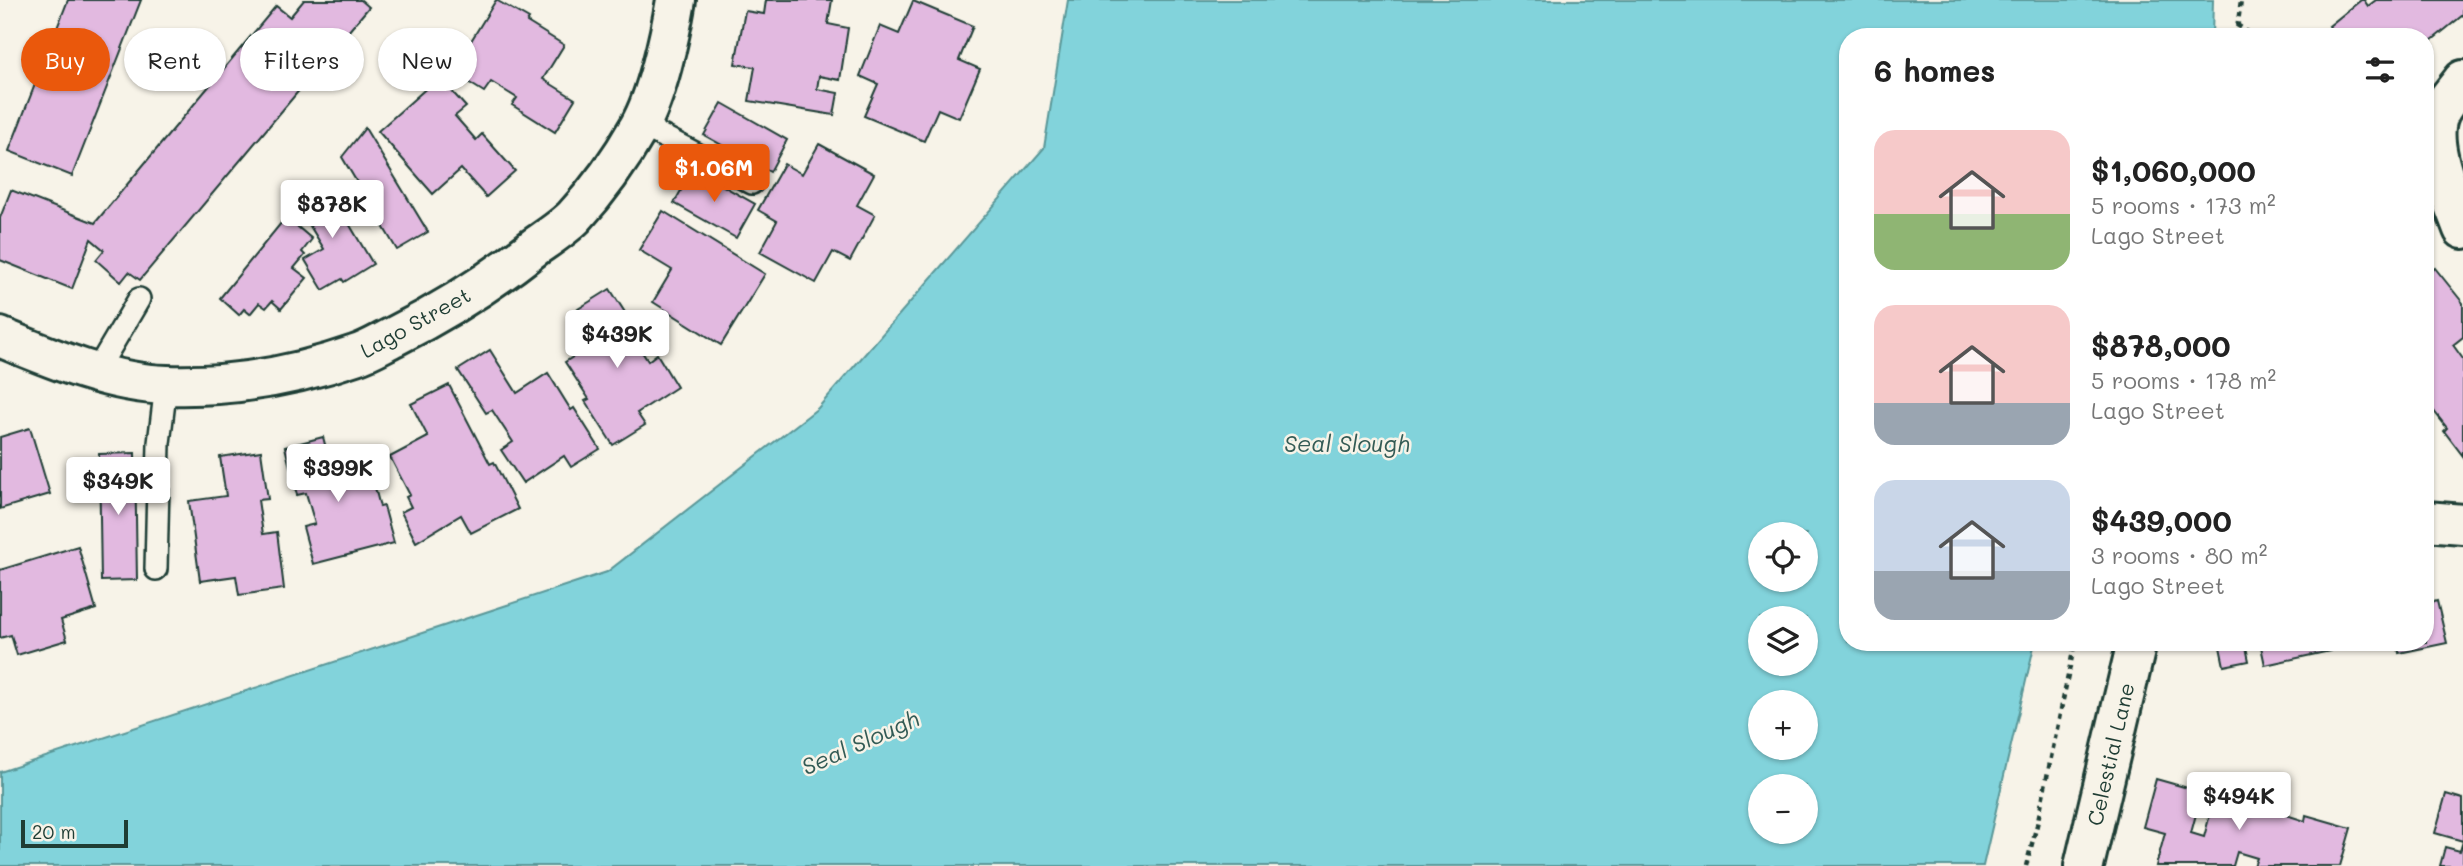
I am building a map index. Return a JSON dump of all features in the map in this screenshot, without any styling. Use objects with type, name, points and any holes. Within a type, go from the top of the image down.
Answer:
[{"type":"street","name":"Lago Street","points":[[0,337],[50,358],[96,372],[134,382],[166,385],[226,384],[281,375],[357,355],[463,298],[572,218],[607,178],[641,125],[661,68],[676,0]]},
{"type":"street","points":[[2463,80],[2440,112],[2434,137],[2463,229]]},
{"type":"street","points":[[2434,522],[2463,524]]},
{"type":"street","name":"Celestial Lane","points":[[2084,866],[2135,651]]},
{"type":"lane","points":[[641,125],[752,183]]},
{"type":"lane","points":[[96,372],[139,299]]},
{"type":"lane","points":[[156,569],[159,443],[166,385]]},
{"type":"path","points":[[2237,28],[2241,0]]},
{"type":"path","points":[[2237,25],[2242,28]]},
{"type":"path","points":[[2026,866],[2073,651]]},
{"type":"water","name":"Seal Slough","points":[[1068,0],[2213,0],[2212,28],[1839,28],[1839,651],[2033,651],[1983,866],[0,866],[0,772],[607,572],[818,408],[1044,148]]},
{"type":"building","points":[[68,0],[141,0],[130,28],[124,28],[124,43],[110,79],[110,28],[57,28]]},
{"type":"building","points":[[304,0],[361,0],[369,7],[351,28],[258,28],[276,6],[290,17]]},
{"type":"building","points":[[496,0],[529,19],[527,22],[564,45],[543,79],[575,99],[555,132],[512,105],[517,98],[491,82],[484,92],[477,88],[477,31]]},
{"type":"building","points":[[766,0],[832,0],[828,24],[848,28],[840,80],[819,76],[817,89],[838,93],[834,115],[749,101],[755,67],[735,64],[745,11],[764,14]]},
{"type":"building","points":[[2361,0],[2368,6],[2376,0],[2463,0],[2463,15],[2434,39],[2434,28],[2329,26]]},
{"type":"building","points":[[913,1],[973,26],[959,60],[980,69],[959,118],[938,109],[924,141],[864,116],[878,84],[860,76],[880,26],[899,34]]},
{"type":"building","points":[[240,49],[240,91],[299,91],[140,280],[129,272],[121,282],[96,260],[104,250],[91,239],[72,289],[0,260],[0,218],[11,190],[95,223],[205,91],[226,91],[226,66]]},
{"type":"building","points":[[32,91],[105,91],[72,176],[9,151]]},
{"type":"building","points":[[423,91],[452,91],[466,107],[455,116],[476,140],[482,134],[515,171],[486,197],[461,169],[433,194],[378,131]]},
{"type":"building","points":[[722,103],[787,140],[770,172],[704,135]]},
{"type":"building","points":[[365,128],[428,232],[397,250],[342,157]]},
{"type":"building","points":[[819,144],[874,174],[857,205],[875,215],[850,261],[833,252],[816,283],[760,252],[777,221],[758,210],[784,164],[802,174]]},
{"type":"building","points":[[693,169],[755,204],[736,238],[674,203]]},
{"type":"building","points":[[326,185],[373,264],[344,282],[342,279],[323,290],[305,260],[324,249],[296,203]]},
{"type":"building","points":[[663,211],[765,274],[721,345],[653,302],[672,270],[639,250]]},
{"type":"building","points":[[286,217],[312,239],[302,252],[305,255],[294,268],[307,278],[281,309],[272,301],[266,308],[259,303],[250,314],[244,309],[239,315],[220,298]]},
{"type":"building","points":[[2434,269],[2463,303],[2463,337],[2453,345],[2463,359],[2463,456],[2444,431],[2447,428],[2434,411]]},
{"type":"building","points":[[610,289],[635,328],[629,332],[648,361],[657,354],[677,387],[637,413],[645,425],[613,445],[585,401],[589,399],[565,362],[598,341],[578,309]]},
{"type":"building","points":[[490,350],[517,393],[548,373],[600,449],[571,467],[564,456],[523,483],[501,450],[513,442],[492,410],[486,413],[458,370]]},
{"type":"building","points":[[449,385],[490,464],[494,462],[518,509],[471,533],[461,515],[416,542],[401,512],[411,507],[406,497],[410,495],[390,457],[428,437],[411,404]]},
{"type":"building","points":[[30,428],[50,494],[0,509],[0,437]]},
{"type":"building","points":[[323,437],[333,474],[369,464],[380,507],[384,506],[394,543],[313,564],[303,527],[315,524],[306,493],[297,495],[285,447]]},
{"type":"building","points":[[261,451],[268,499],[258,500],[263,534],[277,532],[284,589],[239,595],[236,576],[200,581],[189,501],[226,496],[220,457]]},
{"type":"building","points":[[135,453],[137,580],[101,581],[99,454]]},
{"type":"building","points":[[78,546],[96,609],[61,620],[67,640],[17,655],[11,635],[0,638],[0,570]]},
{"type":"building","points":[[2437,601],[2447,643],[2434,646],[2434,602]]},
{"type":"building","points":[[2221,651],[2247,651],[2249,661],[2224,666]]},
{"type":"building","points":[[2262,651],[2330,651],[2265,665]]},
{"type":"building","points":[[2156,779],[2202,792],[2191,833],[2204,837],[2217,788],[2284,807],[2283,814],[2305,821],[2306,815],[2351,828],[2340,866],[2254,866],[2257,858],[2237,852],[2233,866],[2156,866],[2165,833],[2143,827]]},
{"type":"building","points":[[2446,794],[2463,799],[2463,841],[2435,833]]},
{"type":"building","points":[[2463,841],[2463,866],[2440,866],[2445,847],[2460,851]]}]
